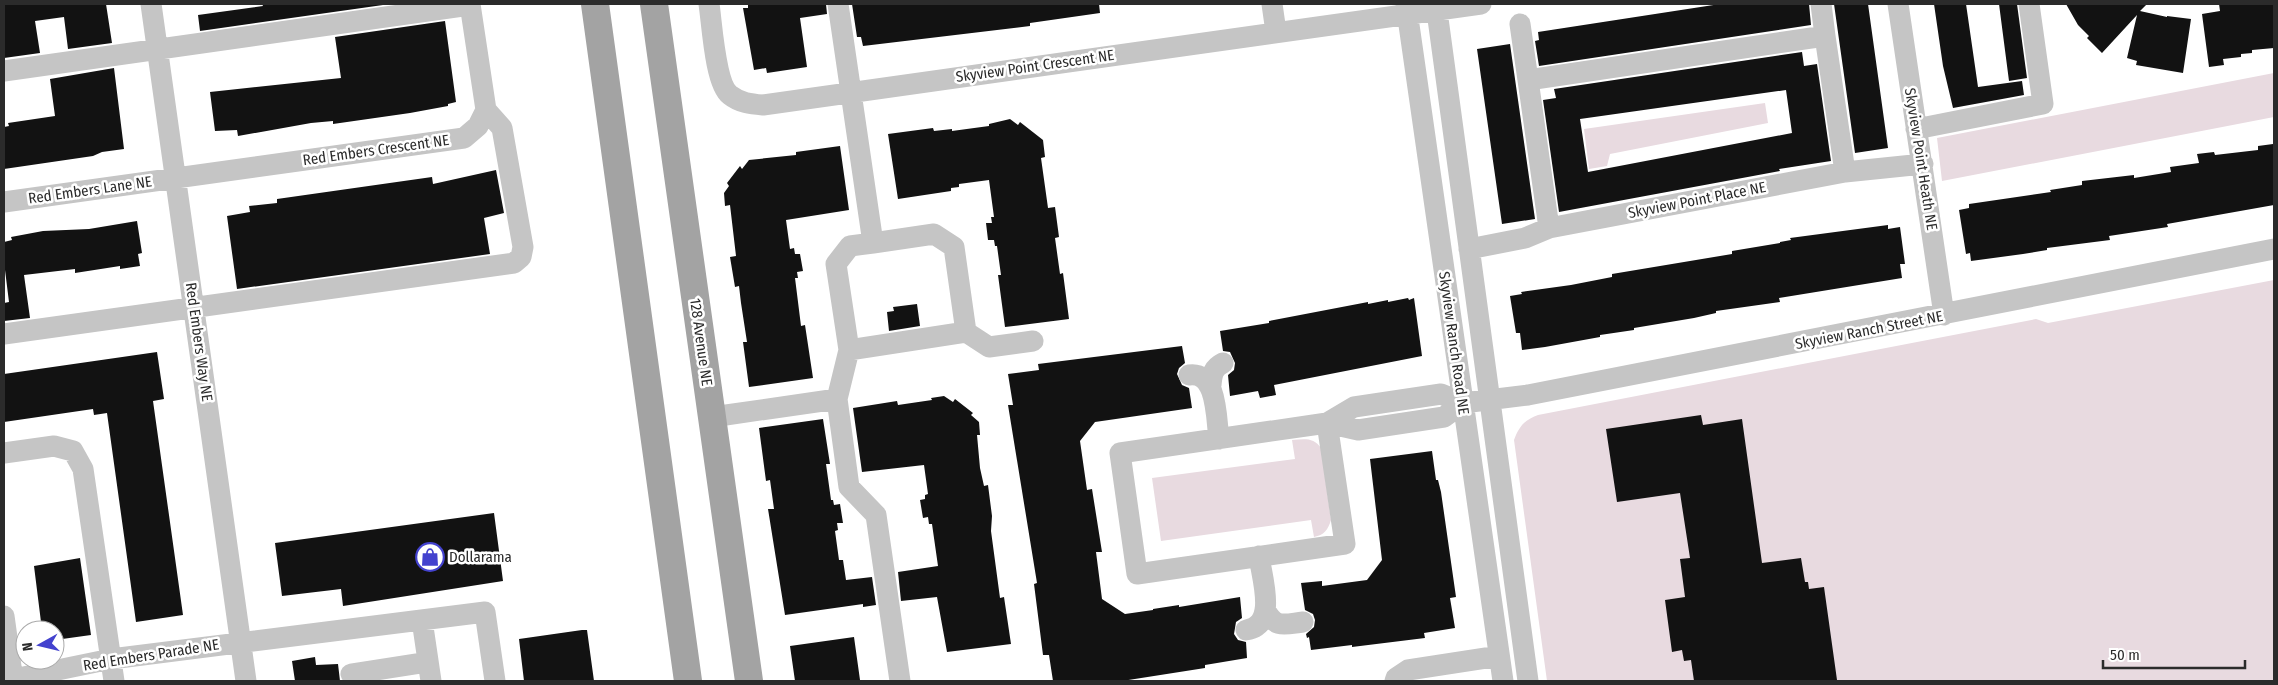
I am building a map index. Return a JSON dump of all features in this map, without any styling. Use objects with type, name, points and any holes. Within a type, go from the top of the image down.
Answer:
[{"type":"main road","points":[[594,4],[688,681]]},
{"type":"main road","name":"128 Avenue NE","points":[[654,4],[749,681]]},
{"type":"street","name":"Red Embers Way NE","points":[[152,4],[246,681]]},
{"type":"street","points":[[4,71],[470,4],[486,110],[502,128],[523,247],[521,257],[514,263],[4,334]]},
{"type":"street","name":"Skyview Point Crescent NE","points":[[709,4],[719,76],[728,94],[745,104],[763,105],[1276,32],[1407,9],[1481,4]]},
{"type":"street","points":[[838,4],[873,243]]},
{"type":"street","points":[[1272,4],[1276,32]]},
{"type":"street","points":[[1821,4],[1845,172]]},
{"type":"street","name":"Skyview Point Heath NE","points":[[1898,4],[1944,315]]},
{"type":"street","points":[[1916,129],[2043,104],[2029,4]]},
{"type":"street","name":"Skyview Ranch Road NE","points":[[1436,7],[1528,681]]},
{"type":"street","name":"Skyview Ranch Road NE","points":[[1407,9],[1503,681]]},
{"type":"street","points":[[1520,24],[1549,228]]},
{"type":"street","points":[[1528,80],[1825,36]]},
{"type":"street","name":"Red Embers Crescent NE","points":[[176,179],[464,138],[478,126],[486,110]]},
{"type":"street","name":"Skyview Point Place NE","points":[[1469,249],[1525,238],[1549,228],[1845,172],[1922,164]]},
{"type":"street","name":"Red Embers Lane NE","points":[[4,202],[176,179]]},
{"type":"street","points":[[900,681],[876,515],[849,486],[836,399],[849,350],[836,264],[850,246],[934,234],[954,247],[966,332]]},
{"type":"street","name":"Skyview Ranch Street NE","points":[[1463,403],[1528,395],[2274,249]]},
{"type":"street","points":[[849,350],[966,332],[989,347],[1033,341]]},
{"type":"street","points":[[1219,439],[1211,385],[1212,374],[1216,366],[1223,363]]},
{"type":"street","points":[[1189,375],[1203,377],[1211,385]]},
{"type":"street","points":[[712,417],[836,399]]},
{"type":"street","points":[[1327,423],[1345,544],[1137,574],[1120,453],[1327,423],[1358,430],[1444,417],[1463,403]]},
{"type":"street","points":[[4,453],[54,446],[73,451],[83,469],[114,681]]},
{"type":"street","points":[[1259,556],[1266,611],[1271,621],[1280,625],[1303,622]]},
{"type":"street","points":[[1246,630],[1255,628],[1262,622],[1266,611]]},
{"type":"street","name":"Red Embers Parade NE","points":[[10,681],[111,659],[240,641],[485,612],[495,681]]},
{"type":"street","points":[[4,616],[10,681]]},
{"type":"street","points":[[351,674],[430,672],[422,620]]},
{"type":"street","points":[[1395,681],[1396,678],[1408,670],[1500,656]]},
{"type":"shaded area","points":[[2274,73],[2274,117],[1942,181],[1937,138]]},
{"type":"shaded area","points":[[1765,103],[1768,123],[1610,154],[1607,166],[1589,169],[1584,129]]},
{"type":"shaded area","points":[[2274,280],[2274,681],[1547,681],[1514,440],[1520,428],[1529,419],[1538,415],[2036,319],[2048,323]]},
{"type":"shaded area","points":[[1292,440],[1312,440],[1321,448],[1331,520],[1323,533],[1314,537],[1311,520],[1161,541],[1152,478],[1295,459]]},
{"type":"building","points":[[4,4],[106,4],[112,43],[68,49],[64,17],[35,21],[40,53],[4,58]]},
{"type":"building","points":[[262,4],[390,4],[200,31],[198,15],[263,6]]},
{"type":"building","points":[[748,4],[826,4],[827,14],[800,18],[807,67],[767,73],[766,68],[754,70],[743,8],[748,8]]},
{"type":"building","points":[[852,4],[1099,4],[1100,13],[1030,23],[1030,26],[863,46],[861,37],[857,37]]},
{"type":"building","points":[[1720,4],[1809,4],[1811,25],[1539,66],[1535,41],[1539,40],[1538,32]]},
{"type":"building","points":[[1834,4],[1868,4],[1888,148],[1855,153]]},
{"type":"building","points":[[1934,4],[1966,4],[1978,87],[2022,81],[2024,95],[1953,108],[1943,66]]},
{"type":"building","points":[[1999,4],[2017,4],[2027,78],[2009,81]]},
{"type":"building","points":[[2066,4],[2147,4],[2140,11],[2167,17],[2191,19],[2183,73],[2136,65],[2137,61],[2127,58],[2137,15],[2102,53],[2087,38],[2089,36],[2078,25]]},
{"type":"building","points":[[2219,4],[2274,4],[2274,48],[2252,50],[2252,53],[2241,54],[2241,57],[2223,59],[2224,65],[2209,67],[2202,14],[2220,11]]},
{"type":"building","points":[[445,21],[456,102],[448,104],[448,106],[333,124],[333,121],[311,123],[238,136],[237,130],[215,131],[210,92],[341,78],[335,37]]},
{"type":"building","points":[[1510,44],[1535,219],[1502,224],[1477,49]]},
{"type":"building","points":[[1802,52],[1804,66],[1817,64],[1831,161],[1779,169],[1780,171],[1559,212],[1543,100],[1556,98],[1554,89]],"holes":[[[1786,90],[1792,133],[1588,172],[1580,119]]]},
{"type":"building","points":[[114,68],[124,149],[102,152],[93,156],[4,169],[4,127],[9,126],[8,123],[55,116],[50,79]]},
{"type":"building","points":[[1010,119],[1018,125],[1020,122],[1043,140],[1045,157],[1041,158],[1048,208],[1055,207],[1059,237],[1055,238],[1060,274],[1063,273],[1069,319],[1005,327],[998,275],[1001,275],[997,246],[995,246],[994,240],[988,240],[986,223],[992,223],[991,217],[994,217],[989,180],[959,184],[959,187],[951,188],[951,191],[898,199],[888,134],[933,128],[934,131],[952,129],[952,131],[989,126],[989,124]]},
{"type":"building","points":[[2273,144],[2274,205],[2167,224],[2168,227],[2109,236],[2110,240],[2047,248],[2047,250],[2023,254],[1971,261],[1970,253],[1966,254],[1959,210],[1969,208],[1969,204],[2051,192],[2050,190],[2082,185],[2082,181],[2134,175],[2134,178],[2171,172],[2170,167],[2199,163],[2197,154],[2214,152],[2215,155],[2258,150],[2258,146]]},
{"type":"building","points":[[840,146],[849,210],[786,220],[790,249],[794,248],[795,254],[800,254],[803,271],[797,272],[798,278],[795,278],[801,326],[805,325],[813,378],[749,387],[743,342],[747,342],[739,286],[735,287],[730,257],[736,256],[730,205],[725,206],[724,193],[729,186],[727,183],[740,166],[742,169],[749,160],[796,155],[796,152]]},
{"type":"building","points":[[496,170],[504,213],[484,218],[490,254],[237,289],[227,216],[250,212],[249,206],[277,203],[277,199],[432,177],[433,184]]},
{"type":"building","points":[[137,221],[142,253],[138,254],[140,266],[120,269],[120,266],[75,273],[75,269],[24,275],[30,318],[4,321],[4,303],[9,302],[4,262],[4,242],[12,240],[11,237],[43,231],[89,229]]},
{"type":"building","points":[[1888,225],[1888,229],[1900,227],[1905,264],[1900,264],[1902,278],[1779,298],[1780,302],[1716,311],[1716,313],[1694,318],[1634,328],[1634,330],[1545,347],[1522,350],[1520,333],[1516,333],[1510,296],[1522,294],[1521,292],[1571,285],[1612,277],[1612,274],[1732,254],[1732,251],[1780,243],[1791,240],[1790,238]]},
{"type":"building","points":[[1408,298],[1409,300],[1414,298],[1422,356],[1274,385],[1276,395],[1260,398],[1258,391],[1230,396],[1228,375],[1234,370],[1235,363],[1230,352],[1223,351],[1220,331],[1269,323],[1269,321],[1368,302],[1368,304]]},
{"type":"building","points":[[917,304],[920,326],[889,331],[887,312],[894,311],[893,307]]},
{"type":"building","points":[[1182,346],[1185,363],[1179,368],[1177,374],[1182,385],[1189,388],[1192,408],[1095,422],[1080,441],[1087,490],[1092,489],[1102,552],[1096,552],[1102,599],[1125,614],[1240,597],[1242,618],[1236,622],[1234,634],[1238,640],[1246,642],[1247,658],[1205,665],[1205,668],[1122,681],[1053,681],[1049,655],[1043,655],[1034,584],[1037,583],[1008,405],[1013,405],[1008,374],[1039,370],[1038,364]]},
{"type":"building","points":[[157,352],[164,399],[153,401],[183,615],[136,622],[107,413],[94,415],[93,409],[4,422],[4,374]]},
{"type":"building","points":[[944,396],[953,402],[955,399],[973,413],[971,415],[979,422],[980,435],[977,435],[980,468],[984,486],[988,485],[992,516],[991,531],[1000,598],[1004,597],[1011,644],[947,652],[937,597],[901,601],[898,572],[938,566],[932,524],[929,524],[928,517],[923,518],[920,500],[925,499],[925,495],[928,494],[924,465],[862,472],[853,408],[897,401],[898,405],[932,400],[931,398]]},
{"type":"building","points":[[1701,415],[1703,425],[1742,419],[1762,563],[1801,558],[1805,582],[1808,582],[1809,589],[1824,587],[1837,680],[1694,681],[1691,660],[1684,661],[1682,650],[1672,652],[1665,600],[1685,597],[1680,559],[1690,558],[1680,493],[1617,502],[1606,429]]},
{"type":"building","points":[[823,419],[830,464],[826,464],[831,500],[833,500],[834,505],[840,504],[843,523],[837,523],[838,530],[835,531],[839,560],[843,560],[846,580],[872,577],[876,605],[863,607],[863,604],[785,615],[768,509],[774,509],[770,480],[766,481],[759,428]]},
{"type":"building","points":[[1432,451],[1436,480],[1438,480],[1441,492],[1456,597],[1450,598],[1455,628],[1424,633],[1425,638],[1311,650],[1309,637],[1307,638],[1306,634],[1314,627],[1315,620],[1313,614],[1305,610],[1301,583],[1322,581],[1322,586],[1367,580],[1382,560],[1370,459]]},
{"type":"building","points":[[494,513],[503,581],[343,606],[341,589],[282,596],[275,543]]},
{"type":"building","points":[[80,558],[91,635],[65,639],[65,620],[41,620],[34,566]]},
{"type":"building","points":[[587,630],[594,681],[524,681],[519,639]]},
{"type":"building","points":[[854,637],[860,680],[795,681],[790,646]]},
{"type":"building","points":[[315,657],[316,665],[338,664],[340,681],[295,681],[292,661]]},
{"type":"place","name":"Dollarama","points":[[430,557]]}]
